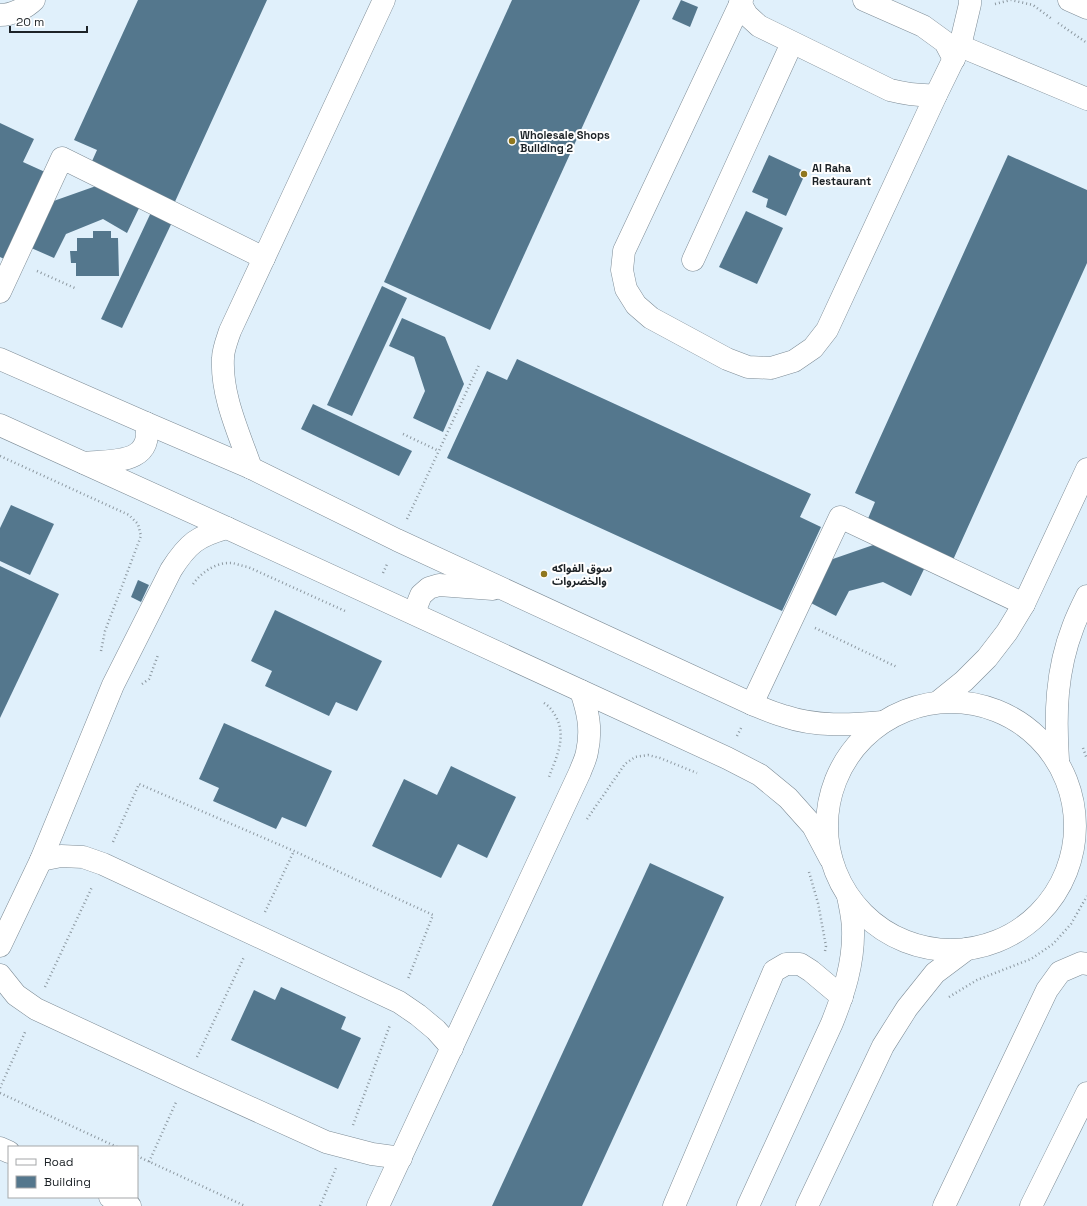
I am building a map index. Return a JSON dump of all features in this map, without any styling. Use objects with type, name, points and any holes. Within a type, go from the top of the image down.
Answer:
[{"type":"street","points":[[0,15],[27,7],[34,0]]},
{"type":"street","points":[[252,468],[231,410],[224,384],[223,357],[230,332],[384,0]]},
{"type":"street","points":[[864,0],[923,26],[957,52],[1087,99]]},
{"type":"street","points":[[1069,0],[1087,8]]},
{"type":"street","points":[[741,1],[624,251],[622,270],[626,289],[636,305],[651,318],[726,359],[748,367],[771,368],[794,361],[813,348],[827,330],[957,52],[970,2]]},
{"type":"street","points":[[741,1],[747,15],[759,26],[792,43],[890,90],[921,96],[936,95]]},
{"type":"street","points":[[693,260],[792,43]]},
{"type":"street","points":[[0,292],[62,158],[264,258]]},
{"type":"street","points":[[0,359],[252,468],[397,540],[752,704],[785,717],[817,723],[849,725],[882,722]]},
{"type":"street","points":[[83,463],[121,459],[131,457],[140,452],[146,444],[148,434],[146,423]]},
{"type":"street","points":[[0,425],[416,614],[727,758],[760,775],[788,798],[813,826],[848,896],[853,929],[851,963],[842,997],[832,1023],[748,1206]]},
{"type":"street","points":[[938,702],[964,681],[987,658],[1007,632],[1024,604],[1087,469]]},
{"type":"street","points":[[752,704],[840,517],[1024,604]]},
{"type":"street","points":[[0,946],[41,860],[113,685],[171,570],[181,554],[194,542],[210,533],[227,528]]},
{"type":"street","points":[[416,614],[417,605],[421,595],[429,588],[439,585],[506,590]]},
{"type":"street","points":[[1058,760],[1056,726],[1057,692],[1062,666],[1073,626],[1087,596]]},
{"type":"street","points":[[378,1206],[577,779],[587,752],[590,732],[588,711],[581,691]]},
{"type":"street","points":[[830,858],[826,820],[834,782],[854,748],[882,722],[909,708],[938,702],[973,703],[1006,714],[1035,734],[1058,760],[1081,812],[1075,846],[1062,883],[1043,909],[1038,915],[1005,938],[967,949],[933,949],[900,939],[871,921],[848,896]]},
{"type":"street","points":[[41,860],[61,856],[83,857],[103,864],[399,1002],[436,1030],[452,1048]]},
{"type":"street","points":[[806,1206],[882,1046],[907,1008],[935,973],[967,949]]},
{"type":"street","points":[[944,1206],[1047,990],[1060,972],[1080,963],[1087,964]]},
{"type":"street","points":[[674,1206],[774,971],[786,964],[800,964],[819,977],[842,997]]},
{"type":"street","points":[[0,975],[16,995],[36,1009],[186,1079],[326,1142],[372,1154],[401,1158]]},
{"type":"street","points":[[1031,1206],[1087,1093]]},
{"type":"street","points":[[112,1198],[130,1206]]},
{"type":"path","points":[[970,2],[989,6],[1011,0],[1033,5],[1087,43]]},
{"type":"path","points":[[14,261],[77,289]]},
{"type":"path","points":[[373,595],[397,540],[479,365]]},
{"type":"path","points":[[403,434],[439,451]]},
{"type":"path","points":[[0,456],[129,515],[138,524],[141,536],[105,631],[101,654],[101,672],[113,685],[132,689],[149,679],[158,654]]},
{"type":"path","points":[[193,585],[199,576],[214,566],[231,563],[248,567],[348,613]]},
{"type":"path","points":[[793,617],[896,667]]},
{"type":"path","points":[[541,701],[554,712],[562,733],[557,756],[546,784]]},
{"type":"path","points":[[727,758],[752,704]]},
{"type":"path","points":[[583,825],[625,764],[635,757],[648,755],[660,758],[697,773]]},
{"type":"path","points":[[149,1162],[186,1079],[294,851]]},
{"type":"path","points":[[807,869],[818,903],[826,946],[819,977]]},
{"type":"path","points":[[944,1001],[977,980],[1031,959],[1053,944],[1071,924],[1087,896]]},
{"type":"path","points":[[0,1093],[115,1146]]},
{"type":"path","points":[[138,1156],[245,1206]]},
{"type":"building","points":[[138,0],[267,0],[173,206],[89,168],[97,150],[74,140]]},
{"type":"building","name":"Wholesale Shops Building 2","points":[[512,0],[640,0],[490,330],[384,282]]},
{"type":"building","points":[[681,0],[698,7],[690,27],[672,19]]},
{"type":"building","points":[[0,123],[34,139],[23,162],[45,172],[4,259],[0,257]]},
{"type":"building","points":[[769,155],[806,172],[786,216],[766,207],[768,199],[752,192]]},
{"type":"building","points":[[1008,155],[1087,190],[1087,263],[953,560],[867,521],[875,502],[855,493]]},
{"type":"building","points":[[96,186],[141,204],[127,233],[103,219],[66,234],[54,258],[29,247],[48,203]]},
{"type":"building","points":[[154,206],[175,216],[122,328],[101,319]]},
{"type":"building","points":[[746,211],[783,228],[757,284],[719,267]]},
{"type":"building","points":[[93,231],[111,231],[111,238],[118,238],[119,276],[76,276],[76,263],[71,263],[70,251],[77,251],[77,238],[93,238]]},
{"type":"building","points":[[382,286],[407,298],[352,416],[327,405]]},
{"type":"building","points":[[402,318],[445,337],[464,384],[443,432],[413,418],[425,391],[414,357],[389,346]]},
{"type":"building","points":[[517,359],[811,494],[800,517],[821,527],[782,611],[447,458],[487,371],[507,380]]},
{"type":"building","points":[[313,404],[412,451],[399,476],[301,429]]},
{"type":"building","points":[[11,505],[54,524],[30,575],[0,561],[0,528]]},
{"type":"building","points":[[879,543],[925,567],[911,596],[883,582],[849,591],[836,616],[809,602],[830,560]]},
{"type":"building","points":[[0,566],[59,594],[0,718]]},
{"type":"building","points":[[138,580],[149,585],[141,602],[131,597]]},
{"type":"building","points":[[275,610],[382,661],[357,711],[336,702],[329,716],[265,686],[272,671],[251,661]]},
{"type":"building","points":[[224,723],[332,771],[306,827],[282,817],[276,829],[213,801],[219,788],[199,779]]},
{"type":"building","points":[[451,766],[516,797],[487,858],[458,844],[441,878],[372,846],[404,779],[437,795]]},
{"type":"building","points":[[650,863],[724,897],[582,1206],[492,1206]]},
{"type":"building","points":[[281,987],[346,1017],[341,1029],[361,1038],[338,1089],[231,1040],[254,990],[275,1000]]},
{"type":"place","name":"Wholesale Shops Building 2","points":[[512,141]]},
{"type":"place","name":"Al Raha Restaurant","points":[[804,174]]},
{"type":"place","name":"سوق الفواكه والخضروات","points":[[544,574]]}]
